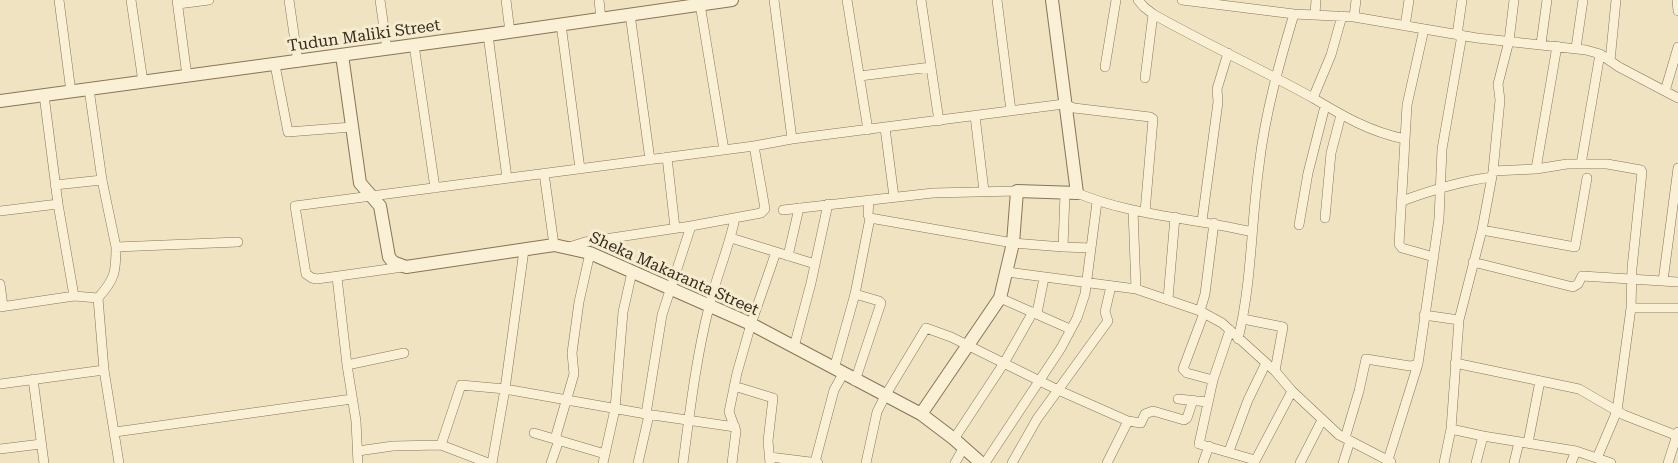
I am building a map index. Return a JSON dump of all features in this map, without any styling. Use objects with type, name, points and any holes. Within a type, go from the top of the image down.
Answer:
[{"type":"street","points":[[59,0],[71,92]]},
{"type":"street","points":[[131,0],[143,82]]},
{"type":"street","points":[[187,76],[178,2],[209,0]]},
{"type":"street","points":[[289,0],[298,62]]},
{"type":"street","points":[[380,0],[387,49]]},
{"type":"street","points":[[506,0],[510,32]]},
{"type":"street","points":[[598,0],[601,19]]},
{"type":"street","name":"Tudun Maliki Street","points":[[0,101],[298,62],[732,0]]},
{"type":"street","points":[[774,0],[792,139]]},
{"type":"street","points":[[847,0],[868,130]]},
{"type":"street","points":[[921,0],[939,121]]},
{"type":"street","points":[[997,0],[1011,111]]},
{"type":"street","points":[[1052,0],[1071,193],[1062,247]]},
{"type":"street","points":[[1105,67],[1116,0]]},
{"type":"street","points":[[1138,0],[1144,8],[1196,39],[1228,53],[1341,115],[1377,132],[1405,139]]},
{"type":"street","points":[[1182,0],[1242,3],[1294,14],[1354,17],[1460,35],[1576,48],[1600,54],[1678,98]]},
{"type":"street","points":[[1316,0],[1316,14]]},
{"type":"street","points":[[1354,17],[1356,0]]},
{"type":"street","points":[[1405,26],[1409,0]]},
{"type":"street","points":[[1008,272],[1136,289],[1202,312],[1230,330],[1275,371],[1322,420],[1347,440],[1390,462],[1418,364],[1439,219],[1442,149],[1460,35],[1462,0]]},
{"type":"street","points":[[1444,463],[1451,429],[1459,320],[1482,230],[1493,174],[1500,100],[1498,84],[1509,41],[1514,0]]},
{"type":"street","points":[[1541,44],[1547,0]]},
{"type":"street","points":[[1576,48],[1584,0]]},
{"type":"street","points":[[1610,61],[1616,0]]},
{"type":"street","points":[[1677,0],[1678,11]]},
{"type":"street","points":[[700,4],[724,150]]},
{"type":"street","points":[[630,14],[650,160]]},
{"type":"street","points":[[1144,78],[1154,14]]},
{"type":"street","points":[[1238,339],[1247,296],[1259,165],[1275,79],[1294,14]]},
{"type":"street","points":[[1313,98],[1342,16]]},
{"type":"street","points":[[561,24],[580,169]]},
{"type":"street","points":[[1424,29],[1407,105],[1400,246],[1434,257]]},
{"type":"street","points":[[488,35],[507,178]]},
{"type":"street","points":[[414,45],[435,188]]},
{"type":"street","points":[[1536,169],[1557,46]]},
{"type":"street","points":[[1665,91],[1678,46]]},
{"type":"street","points":[[1202,221],[1218,102],[1217,89],[1228,53]]},
{"type":"street","points":[[1581,164],[1600,54]]},
{"type":"street","points":[[342,55],[360,183],[380,206],[390,260],[406,267]]},
{"type":"street","points":[[275,65],[288,132],[352,127]]},
{"type":"street","points":[[860,75],[931,67]]},
{"type":"street","points":[[89,89],[102,180],[116,247],[116,261],[111,284],[98,298],[104,370],[119,463]]},
{"type":"street","points":[[44,95],[55,185],[74,296]]},
{"type":"street","points":[[406,267],[337,277],[312,278],[306,274],[295,206],[1064,104],[1074,108],[1153,119],[1145,212]]},
{"type":"street","points":[[1299,225],[1308,173],[1325,106]]},
{"type":"street","points":[[1325,218],[1331,153],[1341,115]]},
{"type":"street","points":[[975,116],[984,191]]},
{"type":"street","points":[[885,128],[894,197]]},
{"type":"street","points":[[569,247],[585,242],[761,213],[765,209],[754,146]]},
{"type":"street","points":[[667,157],[675,228]]},
{"type":"street","points":[[1402,201],[1493,174],[1566,164],[1607,164],[1641,170],[1631,309],[1617,411],[1597,458]]},
{"type":"street","points":[[1663,281],[1678,168]]},
{"type":"street","points":[[544,173],[554,245]]},
{"type":"street","points":[[1482,230],[1574,248],[1577,245],[1587,178]]},
{"type":"street","points":[[55,185],[102,180]]},
{"type":"street","points":[[783,210],[894,197],[984,191],[1071,193],[1097,202],[1133,210],[1214,223],[1252,232]]},
{"type":"street","points":[[921,414],[1000,298],[1008,272],[1013,243],[1017,191]]},
{"type":"street","points":[[734,386],[773,398],[768,425],[770,460],[817,463],[855,294],[870,218],[869,200]]},
{"type":"street","points":[[983,463],[1061,348],[1077,318],[1083,303],[1097,202]]},
{"type":"street","points":[[0,210],[58,204]]},
{"type":"street","points":[[794,347],[828,204]]},
{"type":"street","points":[[788,256],[799,207]]},
{"type":"street","points":[[1133,210],[1136,289]]},
{"type":"street","points":[[1168,300],[1175,217]]},
{"type":"street","points":[[683,463],[688,420],[709,306],[731,238],[735,218]]},
{"type":"street","points":[[870,218],[1013,243],[1091,248]]},
{"type":"street","points":[[1213,380],[1187,373],[1183,369],[1206,294],[1214,223]]},
{"type":"street","points":[[638,463],[659,333],[691,226]]},
{"type":"street","points":[[731,238],[815,264]]},
{"type":"street","points":[[116,247],[238,242]]},
{"type":"street","name":"Sheka Makaranta Street","points":[[406,267],[554,245],[590,253],[751,324],[921,414],[983,463]]},
{"type":"street","points":[[358,452],[393,446],[441,445],[490,463],[506,389],[524,250]]},
{"type":"street","points":[[732,463],[735,427],[729,412],[734,386],[751,324],[776,252]]},
{"type":"street","points":[[551,463],[574,374],[573,353],[579,302],[590,253]]},
{"type":"street","points":[[1473,262],[1573,286],[1578,284],[1582,276],[1678,282]]},
{"type":"street","points":[[534,433],[604,458],[615,409],[624,312],[632,272]]},
{"type":"street","points":[[337,277],[358,463]]},
{"type":"street","points":[[954,439],[1035,313],[1044,278]]},
{"type":"street","points":[[0,284],[2,306],[74,296],[98,298]]},
{"type":"street","points":[[1012,463],[1031,428],[1108,321],[1105,312],[1111,285]]},
{"type":"street","points":[[855,294],[880,303],[855,381]]},
{"type":"street","points":[[1000,298],[1070,329]]},
{"type":"street","points":[[1631,309],[1678,308]]},
{"type":"street","points":[[1424,315],[1459,320]]},
{"type":"street","points":[[1243,319],[1283,327],[1275,371]]},
{"type":"street","points":[[867,463],[877,412],[926,328],[968,344],[1058,390],[1128,421],[1141,423],[1145,414],[1153,411],[1184,420],[1193,400]]},
{"type":"street","points":[[1230,330],[1213,380],[1199,444],[1229,451],[1255,461],[1292,391]]},
{"type":"street","points":[[346,365],[404,353]]},
{"type":"street","points":[[1343,463],[1366,359],[1410,366],[1418,364]]},
{"type":"street","points":[[1229,451],[1248,400],[1266,363]]},
{"type":"street","points":[[1455,363],[1579,389],[1630,418],[1678,434],[1668,463]]},
{"type":"street","points":[[0,384],[104,370]]},
{"type":"street","points":[[33,379],[44,463]]},
{"type":"street","points":[[1514,463],[1523,442],[1540,381]]},
{"type":"street","points":[[441,445],[459,386],[506,389],[647,415],[735,427]]},
{"type":"street","points":[[115,432],[352,399]]},
{"type":"street","points":[[1178,399],[1208,402]]},
{"type":"street","points":[[1299,463],[1322,420]]},
{"type":"street","points":[[1107,463],[1128,421]]},
{"type":"street","points":[[1451,429],[1576,451],[1611,463]]},
{"type":"street","points":[[1476,463],[1483,436]]},
{"type":"street","points":[[0,449],[41,444]]},
{"type":"street","points":[[1203,463],[1209,446]]},
{"type":"street","points":[[955,463],[963,447]]},
{"type":"street","points":[[1571,463],[1576,451]]}]
